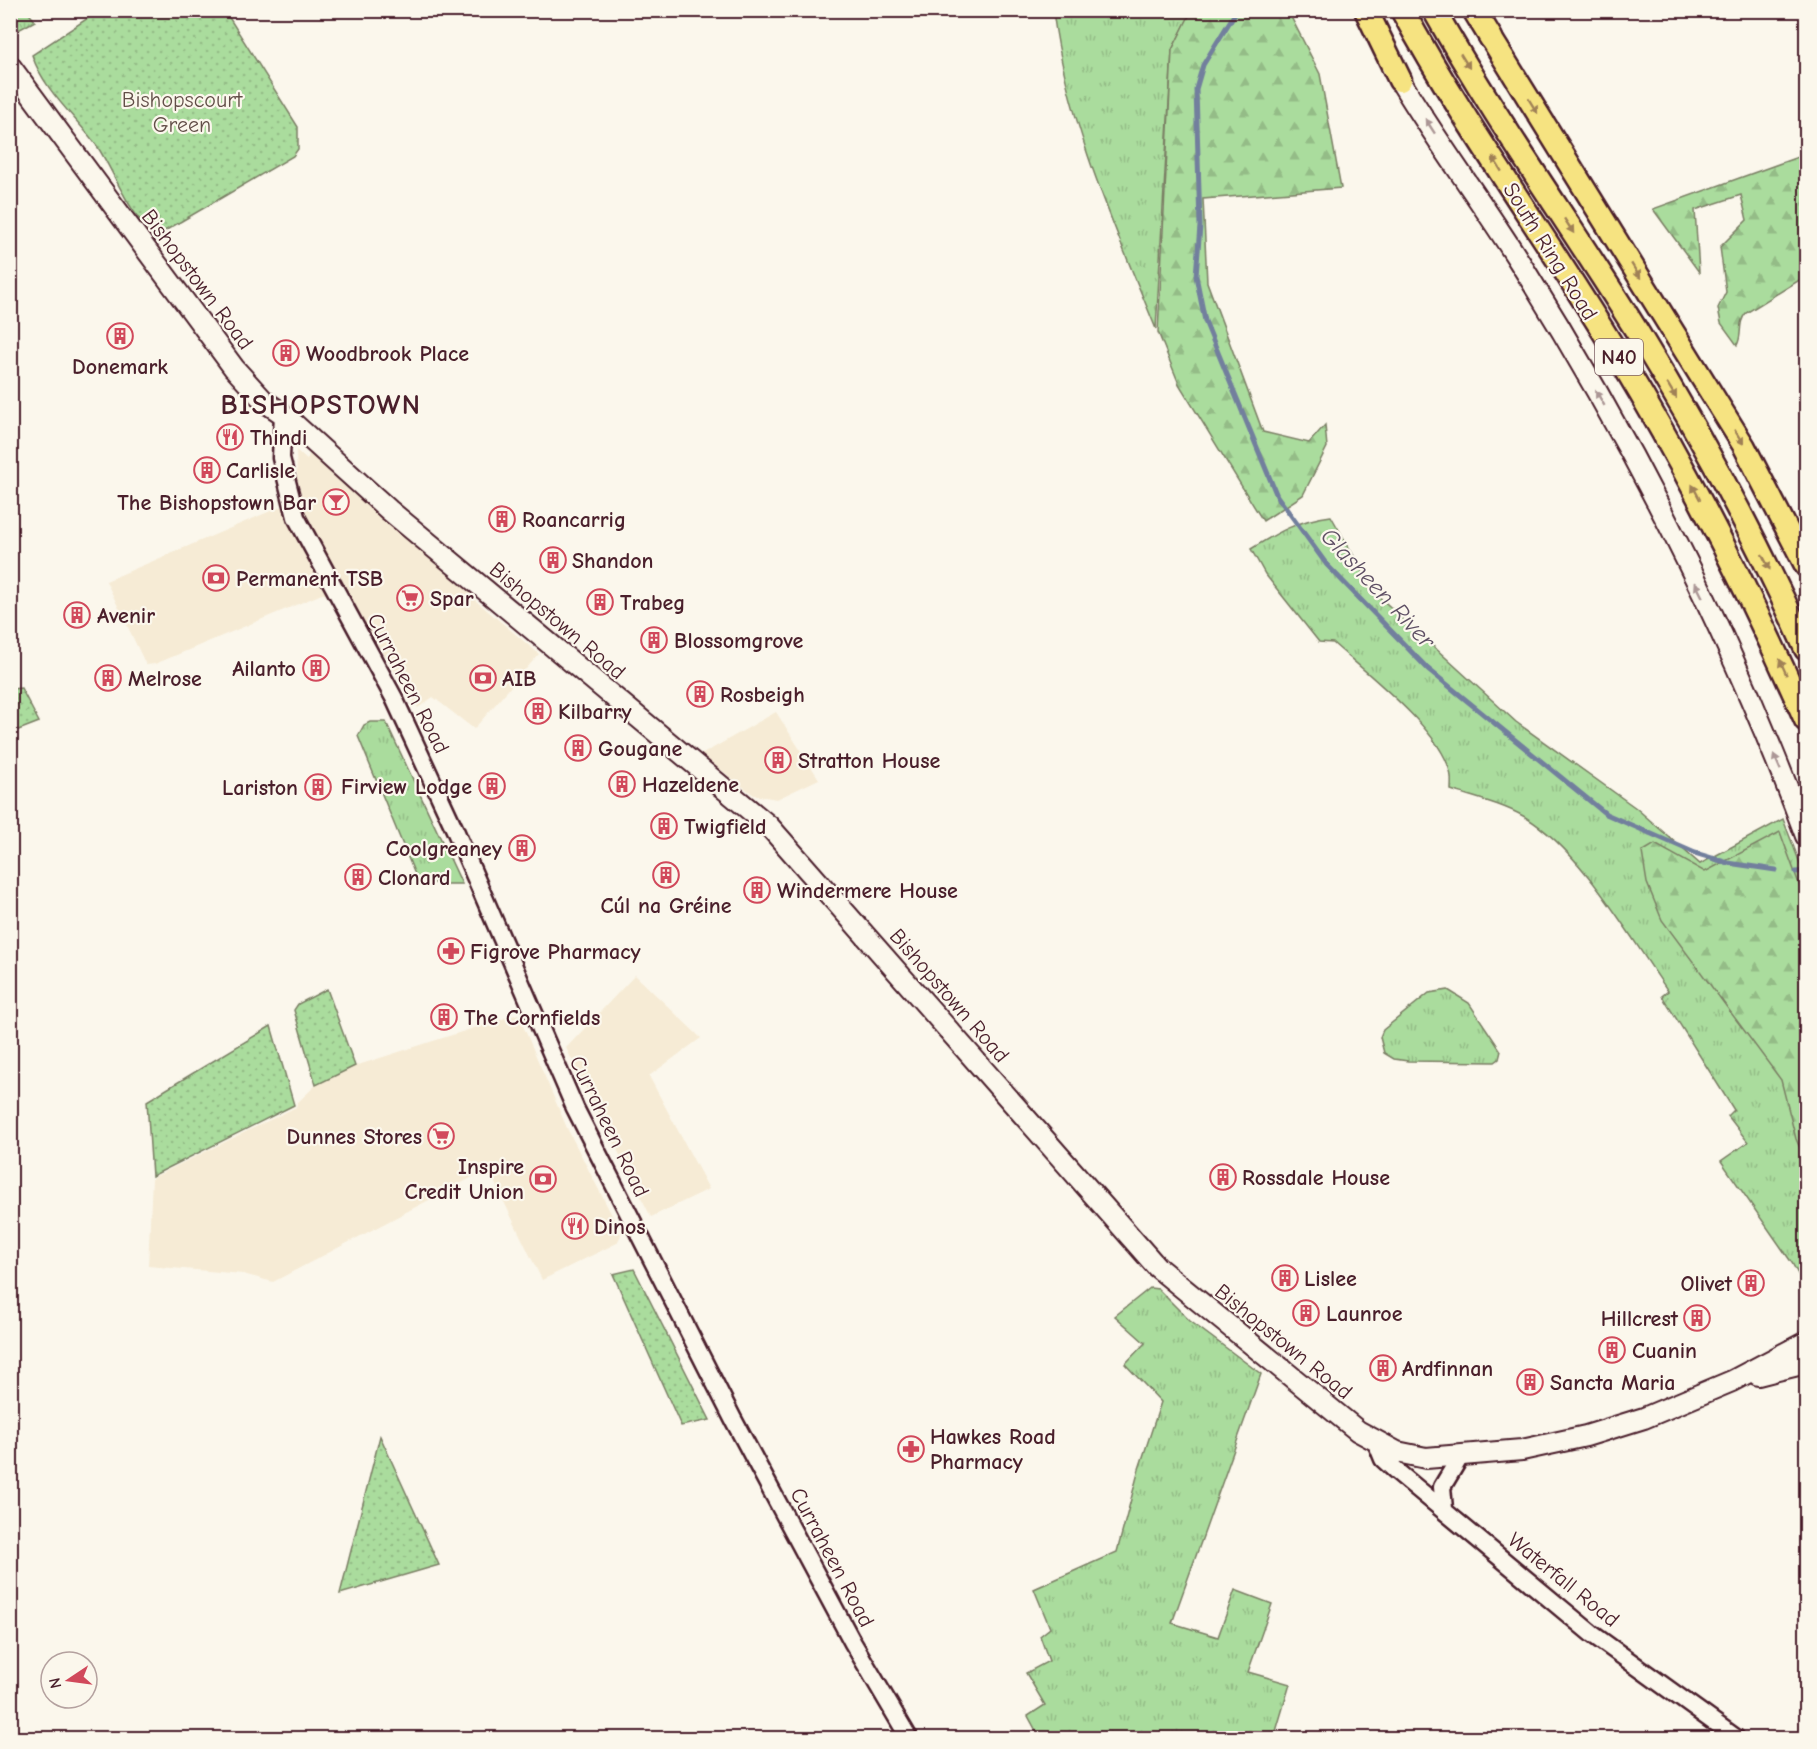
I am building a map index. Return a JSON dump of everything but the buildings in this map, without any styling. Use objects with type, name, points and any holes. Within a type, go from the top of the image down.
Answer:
[{"type":"highway","points":[[1366,10],[1400,80]]},
{"type":"highway","name":"South Ring Road","points":[[1402,10],[1619,357],[1687,475],[1735,566],[1806,720]]},
{"type":"highway","name":"South Ring Road","points":[[1434,10],[1637,332],[1708,451],[1770,569],[1806,649]]},
{"type":"highway","points":[[1474,10],[1491,38]]},
{"type":"main road","points":[[1359,10],[1400,80]]},
{"type":"main road","points":[[1479,10],[1491,38]]},
{"type":"main road","name":"N40","points":[[1491,38],[1744,446],[1806,566]]},
{"type":"main road","name":"Bishopstown Road","points":[[10,66],[234,368],[264,400],[283,414],[389,510],[769,826],[1157,1268],[1342,1419],[1376,1442],[1407,1455],[1425,1458],[1460,1457],[1522,1450],[1586,1436],[1644,1418],[1741,1377],[1806,1342]]},
{"type":"main road","name":"N40","points":[[1400,80],[1519,261],[1606,409],[1724,642],[1806,836]]},
{"type":"main road","name":"Bishopstown Road","points":[[1741,1377],[1769,1374],[1806,1363]]},
{"type":"street","name":"Curraheen Road","points":[[283,414],[281,458],[296,518],[394,698],[455,830],[575,1108],[733,1419],[854,1643],[909,1738]]},
{"type":"street","name":"Waterfall Road","points":[[1376,1442],[1383,1459],[1592,1634],[1736,1738]]},
{"type":"street","points":[[1444,1509],[1442,1487],[1460,1457]]},
{"type":"shaded area","points":[[296,450],[307,460],[310,451],[474,590],[469,595],[539,654],[474,729],[433,697],[418,708],[347,596],[322,594],[155,664],[146,665],[106,581],[280,507],[304,508],[297,479]]},
{"type":"shaded area","points":[[776,712],[819,779],[777,799],[754,795],[701,755]]},
{"type":"shaded area","points":[[635,975],[701,1038],[649,1076],[709,1189],[651,1217],[566,1048]]},
{"type":"shaded area","points":[[518,1014],[567,1128],[616,1223],[621,1235],[617,1243],[542,1280],[488,1169],[273,1282],[243,1274],[148,1266],[152,1178],[296,1107],[297,1103],[316,1085],[355,1066]]},
{"type":"green space","name":"Bishopscourt Green","points":[[100,10],[225,11],[298,127],[298,149],[293,156],[156,236],[130,206],[97,146],[52,92],[32,55]]},
{"type":"green space","points":[[1192,10],[1288,11],[1320,74],[1341,188],[1203,199],[1207,282],[1263,432],[1309,443],[1325,425],[1327,447],[1303,495],[1263,521],[1179,384],[1158,332],[1172,50]]},
{"type":"green space","points":[[10,11],[27,11],[35,21],[11,34]]},
{"type":"green space","points":[[1053,11],[1192,11],[1172,50],[1156,329],[1094,173],[1081,133],[1069,93]]},
{"type":"green space","points":[[1806,154],[1806,276],[1746,313],[1743,317],[1737,345],[1721,323],[1718,308],[1726,292],[1720,247],[1747,220],[1741,195],[1695,210],[1699,272],[1653,209]]},
{"type":"green space","points":[[1331,516],[1375,593],[1516,722],[1636,808],[1700,864],[1783,819],[1806,879],[1806,1289],[1792,1263],[1721,1161],[1748,1142],[1728,1116],[1734,1110],[1662,996],[1668,991],[1604,896],[1566,851],[1546,832],[1525,817],[1498,805],[1451,790],[1451,774],[1444,756],[1417,720],[1382,685],[1333,643],[1319,642],[1265,574],[1251,549],[1289,528],[1309,520]]},
{"type":"green space","points":[[21,688],[39,722],[11,733],[11,689]]},
{"type":"green space","points":[[370,722],[386,722],[462,884],[437,884],[416,877],[358,736],[364,725]]},
{"type":"green space","points":[[1780,832],[1806,903],[1806,1161],[1796,1139],[1781,1080],[1662,920],[1647,883],[1642,852],[1655,844],[1705,872]]},
{"type":"green space","points":[[327,989],[355,1066],[316,1085],[294,1010],[298,1004]]},
{"type":"green space","points":[[1448,990],[1469,1003],[1501,1051],[1499,1059],[1495,1062],[1408,1061],[1394,1059],[1384,1053],[1380,1037],[1383,1030],[1429,993]]},
{"type":"green space","points":[[271,1026],[294,1105],[152,1176],[147,1101]]},
{"type":"green space","points":[[634,1269],[710,1420],[681,1426],[613,1274]]},
{"type":"green space","points":[[1150,1288],[1158,1289],[1190,1321],[1261,1374],[1172,1623],[1218,1637],[1235,1590],[1272,1604],[1248,1672],[1290,1684],[1274,1738],[1040,1738],[1028,1716],[1045,1705],[1026,1673],[1049,1661],[1040,1636],[1050,1628],[1034,1589],[1117,1552],[1139,1469],[1161,1402],[1125,1364],[1145,1343],[1115,1316]]},
{"type":"green space","points":[[380,1436],[439,1565],[340,1594]]},
{"type":"waterway","name":"Glasheen River","points":[[1237,10],[1203,65],[1196,89],[1200,226],[1196,276],[1205,321],[1277,496],[1327,565],[1428,669],[1606,814],[1695,853],[1728,863],[1776,870]]},
{"type":"waterway","name":"Glasheen River","points":[[1796,872],[1806,871]]},
{"type":"place","name":"Donemark","points":[[120,336]]},
{"type":"place","name":"Woodbrook Place","points":[[286,353]]},
{"type":"place","name":"Thindi","points":[[230,437]]},
{"type":"place","name":"Carlisle","points":[[207,470]]},
{"type":"place","name":"The Bishopstown Bar","points":[[336,502]]},
{"type":"place","name":"Roancarrig","points":[[502,519]]},
{"type":"place","name":"Shandon","points":[[553,560]]},
{"type":"place","name":"Permanent TSB","points":[[216,578]]},
{"type":"place","name":"Spar","points":[[410,598]]},
{"type":"place","name":"Trabeg","points":[[600,602]]},
{"type":"place","name":"Avenir","points":[[77,615]]},
{"type":"place","name":"Blossomgrove","points":[[654,640]]},
{"type":"place","name":"Ailanto","points":[[316,668]]},
{"type":"place","name":"Melrose","points":[[108,678]]},
{"type":"place","name":"AIB","points":[[483,678]]},
{"type":"place","name":"Rosbeigh","points":[[700,694]]},
{"type":"place","name":"Kilbarry","points":[[538,711]]},
{"type":"place","name":"Gougane","points":[[578,748]]},
{"type":"place","name":"Stratton House","points":[[778,760]]},
{"type":"place","name":"Hazeldene","points":[[622,784]]},
{"type":"place","name":"Firview Lodge","points":[[492,786]]},
{"type":"place","name":"Lariston","points":[[318,787]]},
{"type":"place","name":"Twigfield","points":[[664,826]]},
{"type":"place","name":"Coolgreaney","points":[[522,848]]},
{"type":"place","name":"Cúl na Gréine","points":[[666,875]]},
{"type":"place","name":"Clonard","points":[[358,877]]},
{"type":"place","name":"Windermere House","points":[[757,890]]},
{"type":"place","name":"Figrove Pharmacy","points":[[451,951]]},
{"type":"place","name":"The Cornfields","points":[[444,1017]]},
{"type":"place","name":"Dunnes Stores","points":[[441,1136]]},
{"type":"place","name":"Rossdale House","points":[[1223,1177]]},
{"type":"place","name":"Inspire Credit Union","points":[[543,1179]]},
{"type":"place","name":"Dinos","points":[[575,1226]]},
{"type":"place","name":"Lislee","points":[[1285,1278]]},
{"type":"place","name":"Olivet","points":[[1751,1283]]},
{"type":"place","name":"Launroe","points":[[1306,1313]]},
{"type":"place","name":"Hillcrest","points":[[1697,1318]]},
{"type":"place","name":"Cuanin","points":[[1612,1350]]},
{"type":"place","name":"Ardfinnan","points":[[1383,1368]]},
{"type":"place","name":"Sancta Maria","points":[[1530,1382]]},
{"type":"place","name":"Hawkes Road Pharmacy","points":[[911,1449]]},
{"type":"district","name":"BISHOPSTOWN","points":[[321,404]]}]
